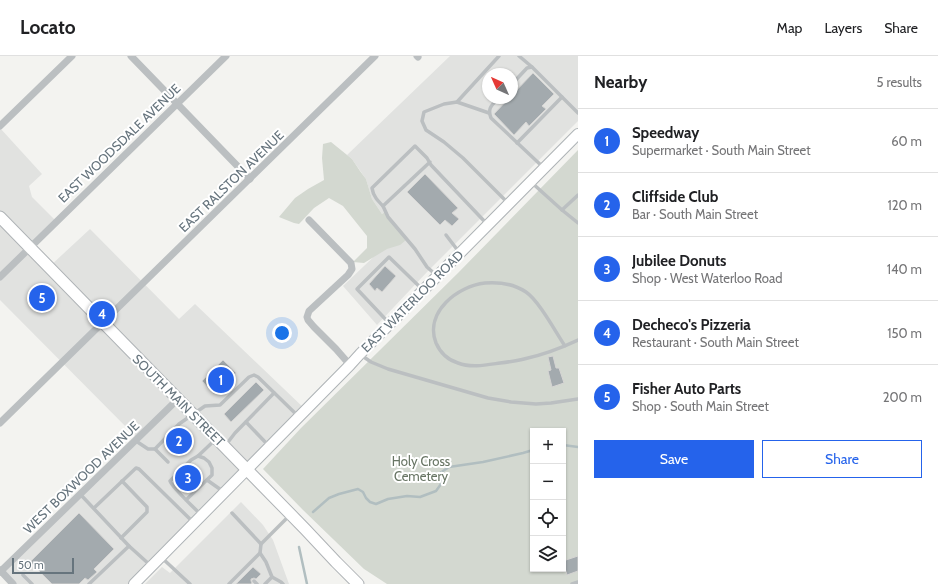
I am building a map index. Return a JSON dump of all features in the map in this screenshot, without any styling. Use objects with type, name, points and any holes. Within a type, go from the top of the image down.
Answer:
[{"type":"main road","name":"EAST WATERLOO ROAD","points":[[134,584],[578,134]]},
{"type":"main road","name":"SOUTH MAIN STREET","points":[[0,217],[358,584]]},
{"type":"street","points":[[0,126],[72,56]]},
{"type":"street","points":[[131,56],[250,179]]},
{"type":"street","name":"EAST WOODSDALE AVENUE","points":[[0,277],[226,56]]},
{"type":"street","name":"EAST RALSTON AVENUE","points":[[0,423],[375,56]]},
{"type":"street","points":[[310,220],[351,263],[352,269],[348,275],[310,311],[308,320],[350,365]]},
{"type":"street","name":"WEST BOXWOOD AVENUE","points":[[0,571],[178,399]]},
{"type":"street","points":[[0,571],[13,584]]},
{"type":"lane","points":[[457,102],[499,56]]},
{"type":"lane","points":[[519,56],[578,113]]},
{"type":"lane","points":[[518,78],[527,68],[532,67]]},
{"type":"lane","points":[[518,143],[562,97]]},
{"type":"lane","points":[[489,113],[457,102],[444,104],[424,112],[422,121],[426,130],[444,142],[463,158],[509,204]]},
{"type":"lane","points":[[493,104],[490,107],[489,113],[491,118],[544,168]]},
{"type":"lane","points":[[437,276],[427,267],[415,249],[388,217],[383,206],[372,192],[372,188],[415,146],[428,158],[488,225]]},
{"type":"lane","points":[[383,206],[430,162]]},
{"type":"lane","points":[[530,182],[578,223]]},
{"type":"lane","points":[[562,210],[578,196]]},
{"type":"lane","points":[[446,235],[460,253]]},
{"type":"lane","points":[[389,324],[357,289],[389,257],[423,290]]},
{"type":"lane","points":[[565,346],[533,298],[525,291],[507,284],[493,282],[478,284],[464,289],[454,295],[442,307],[434,324],[435,339],[440,350],[448,358],[458,364],[465,365],[480,366],[524,359],[537,356],[565,346],[578,340]]},
{"type":"lane","points":[[360,354],[371,362],[388,369],[502,401],[536,404],[578,399]]},
{"type":"lane","points":[[155,449],[179,424],[205,406],[220,405],[249,377],[254,375],[299,417]]},
{"type":"lane","points":[[225,447],[235,433],[274,393]]},
{"type":"lane","points":[[246,422],[269,447]]},
{"type":"lane","points":[[202,516],[172,485],[170,481],[191,460],[198,456],[217,438]]},
{"type":"lane","points":[[136,441],[148,449],[155,449],[168,462]]},
{"type":"lane","points":[[186,500],[212,475],[212,468],[209,462],[198,456]]},
{"type":"lane","points":[[94,508],[136,468],[194,523]]},
{"type":"lane","points":[[207,480],[225,493]]},
{"type":"lane","points":[[121,538],[147,512],[147,507],[122,481]]},
{"type":"lane","points":[[81,494],[121,538],[151,567]]},
{"type":"lane","points":[[232,513],[261,544]]},
{"type":"lane","points":[[229,584],[260,553],[261,544],[290,514]]},
{"type":"lane","points":[[89,584],[129,546]]},
{"type":"lane","points":[[260,553],[266,562],[272,577],[283,584]]},
{"type":"lane","points":[[161,557],[190,584]]},
{"type":"lane","points":[[243,570],[247,574]]},
{"type":"lane","points":[[23,575],[31,583]]},
{"type":"lane","points":[[236,577],[239,581]]},
{"type":"lane","points":[[265,584],[272,577]]},
{"type":"lane","points":[[572,584],[578,582]]},
{"type":"shaded area","points":[[450,56],[578,56],[578,121],[427,272],[377,325],[343,286],[385,246],[385,212],[382,214],[372,199],[366,179],[352,159],[347,155]]},
{"type":"shaded area","points":[[0,128],[42,174],[29,186],[32,197],[56,221],[30,247],[49,267],[90,229],[179,319],[195,304],[306,410],[134,584],[13,584],[1,571],[138,439],[0,300]]},
{"type":"shaded area","points":[[241,502],[263,525],[273,540],[289,584],[145,584],[162,567],[170,573]]},
{"type":"green space","points":[[331,142],[352,159],[366,179],[372,199],[382,214],[385,212],[406,240],[400,245],[387,249],[364,263],[353,262],[367,248],[367,236],[343,206],[329,198],[314,208],[299,224],[279,217],[295,198],[324,180],[322,158],[323,144]]},
{"type":"green space","name":"Holy Cross Cemetery","points":[[578,150],[578,584],[387,584],[364,569],[263,469],[301,428],[459,272]]},
{"type":"building","points":[[533,73],[554,94],[542,106],[546,109],[529,126],[526,122],[514,135],[494,114],[503,104],[518,104],[518,89]]},
{"type":"building","points":[[425,174],[458,208],[452,213],[459,219],[452,226],[445,220],[440,225],[407,192]]},
{"type":"building","points":[[385,266],[396,276],[382,292],[377,288],[375,291],[369,284]]},
{"type":"building","points":[[553,356],[556,368],[559,368],[564,383],[552,387],[548,371],[551,370],[548,357]]},
{"type":"building","points":[[223,360],[236,373],[214,394],[202,381]]},
{"type":"building","points":[[256,382],[264,390],[231,422],[224,414]]},
{"type":"building","points":[[79,513],[114,549],[94,569],[97,572],[88,580],[85,578],[79,584],[52,584],[30,562]]},
{"type":"building","points":[[578,556],[578,571],[567,575],[566,560]]},
{"type":"building","points":[[253,567],[261,574],[256,579],[251,579],[251,584],[236,584]]},
{"type":"waterway","points":[[566,445],[578,447]]},
{"type":"waterway","points":[[313,512],[329,498],[358,489],[363,492],[370,502],[376,504],[388,499],[407,496],[420,497],[436,491],[441,484],[440,473],[449,467],[483,462],[530,451]]},
{"type":"waterway","points":[[299,547],[307,584]]},
{"type":"place","name":"Fisher Auto Parts","points":[[42,298]]},
{"type":"place","name":"Decheco's Pizzeria","points":[[102,314]]},
{"type":"place","name":"Speedway","points":[[221,380]]},
{"type":"place","name":"Cliffside Club","points":[[179,441]]},
{"type":"place","name":"Jubilee Donuts","points":[[188,478]]}]
